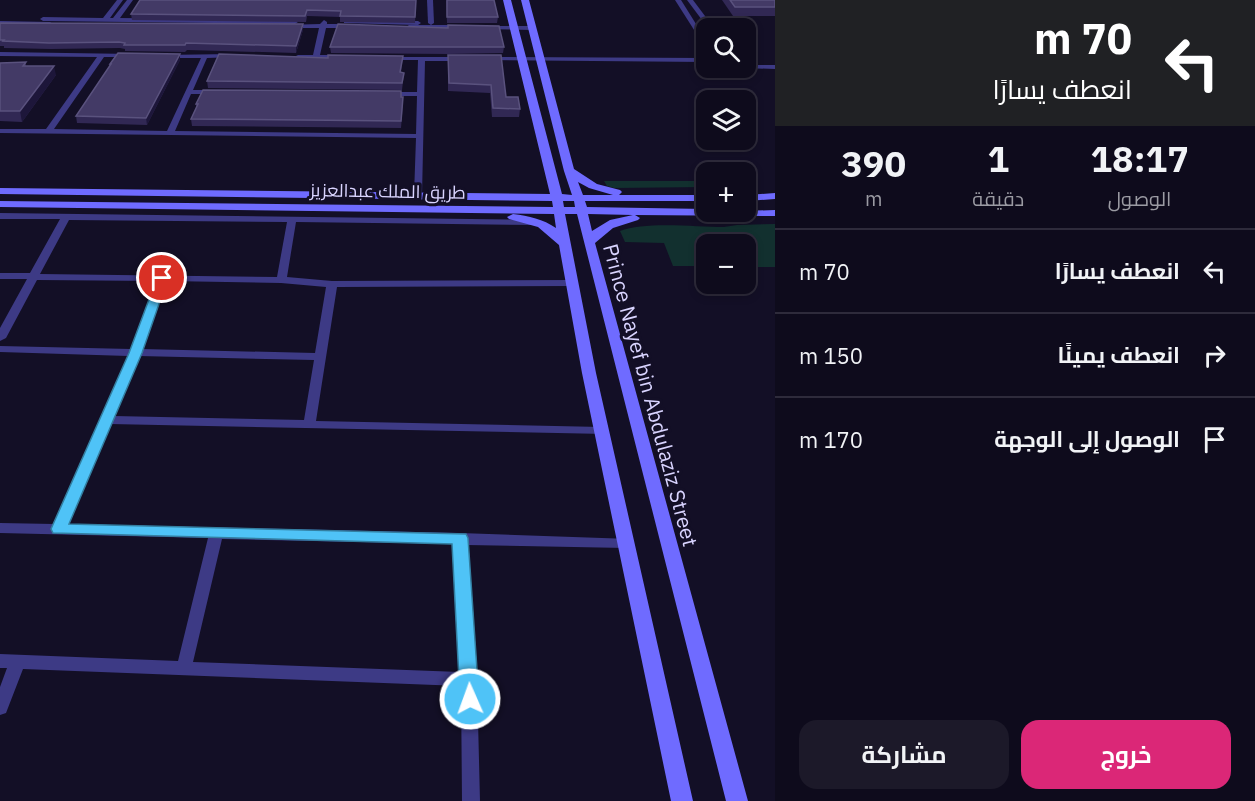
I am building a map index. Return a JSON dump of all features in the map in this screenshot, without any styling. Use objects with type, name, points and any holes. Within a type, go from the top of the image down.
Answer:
[{"type":"main road","points":[[507,0],[552,173],[556,204],[602,431],[682,801]]},
{"type":"main road","name":"Prince Nayef bin Abdulaziz Street","points":[[525,0],[737,801]]},
{"type":"main road","points":[[569,171],[601,188],[669,197]]},
{"type":"main road","points":[[508,197],[518,192],[539,188],[544,183],[544,176],[552,173]]},
{"type":"main road","name":"طريق الملك عبدالعزيز","points":[[0,191],[508,197],[556,204]]},
{"type":"main road","points":[[756,197],[775,196]]},
{"type":"main road","name":"طريق الملك عبدالعزيز","points":[[581,205],[669,197],[696,198]]},
{"type":"main road","name":"طريق الملك عبدالعزيز","points":[[0,204],[456,209],[556,204],[658,212],[775,213]]},
{"type":"main road","points":[[456,209],[540,222],[554,230],[564,244]]},
{"type":"main road","points":[[589,243],[594,235],[612,223],[658,212]]},
{"type":"street","points":[[105,20],[120,0]]},
{"type":"street","points":[[116,20],[130,0]]},
{"type":"street","points":[[430,0],[431,23]]},
{"type":"street","points":[[678,0],[696,28]]},
{"type":"street","points":[[690,0],[704,18]]},
{"type":"street","points":[[0,21],[466,23]]},
{"type":"street","points":[[0,21],[531,26]]},
{"type":"street","points":[[477,23],[512,26]]},
{"type":"street","points":[[316,57],[323,24]]},
{"type":"street","points":[[0,54],[141,55]]},
{"type":"street","points":[[49,131],[102,55]]},
{"type":"street","points":[[151,55],[239,56]]},
{"type":"street","points":[[170,132],[205,56]]},
{"type":"street","points":[[285,57],[351,57]]},
{"type":"street","points":[[375,58],[522,62],[696,60]]},
{"type":"street","points":[[418,195],[422,58]]},
{"type":"street","points":[[756,60],[775,60]]},
{"type":"street","points":[[541,62],[696,67]]},
{"type":"street","points":[[756,67],[775,67]]},
{"type":"street","points":[[189,92],[225,92]]},
{"type":"street","points":[[375,94],[421,94]]},
{"type":"street","points":[[0,131],[419,136]]},
{"type":"street","points":[[0,216],[540,222]]},
{"type":"street","points":[[0,338],[66,217]]},
{"type":"street","points":[[281,280],[292,220]]},
{"type":"street","points":[[0,276],[281,280],[332,284],[572,283]]},
{"type":"street","points":[[59,529],[135,353],[162,278]]},
{"type":"street","points":[[309,425],[332,284]]},
{"type":"street","points":[[0,349],[319,357]]},
{"type":"street","points":[[107,420],[602,431]]},
{"type":"street","points":[[0,528],[626,543]]},
{"type":"street","points":[[184,668],[216,533]]},
{"type":"street","points":[[460,538],[469,679],[471,801]]},
{"type":"street","points":[[0,661],[469,679]]},
{"type":"street","points":[[0,708],[18,662]]},
{"type":"green space","points":[[604,181],[696,181],[696,187],[614,188],[607,186]]},
{"type":"green space","points":[[775,224],[775,267],[756,267],[756,234],[696,234],[696,266],[673,266],[664,243],[625,242],[620,231],[657,225],[724,227]]},
{"type":"building","points":[[140,0],[416,0],[415,17],[340,16],[341,11],[307,10],[305,16],[131,14]]},
{"type":"building","points":[[447,0],[494,0],[498,17],[447,17]]},
{"type":"building","points":[[730,0],[775,0],[775,7],[735,7]]},
{"type":"building","points":[[0,23],[303,24],[296,46],[186,43],[185,45],[124,45],[125,43],[119,42],[3,41],[0,40]]},
{"type":"building","points":[[338,24],[448,28],[448,25],[499,26],[504,47],[330,47]]},
{"type":"building","points":[[118,53],[180,54],[146,118],[76,116],[110,64]]},
{"type":"building","points":[[219,54],[328,58],[328,55],[403,56],[400,72],[404,73],[402,83],[207,81]]},
{"type":"building","points":[[448,55],[501,55],[506,97],[518,97],[520,109],[493,108],[491,85],[449,83]]},
{"type":"building","points":[[26,62],[23,66],[54,66],[20,111],[0,111],[0,63]]},
{"type":"building","points":[[203,90],[401,91],[401,97],[403,97],[401,121],[191,119]]},
{"type":"route","points":[[162,278],[135,353],[59,529],[460,538],[470,699]]}]
